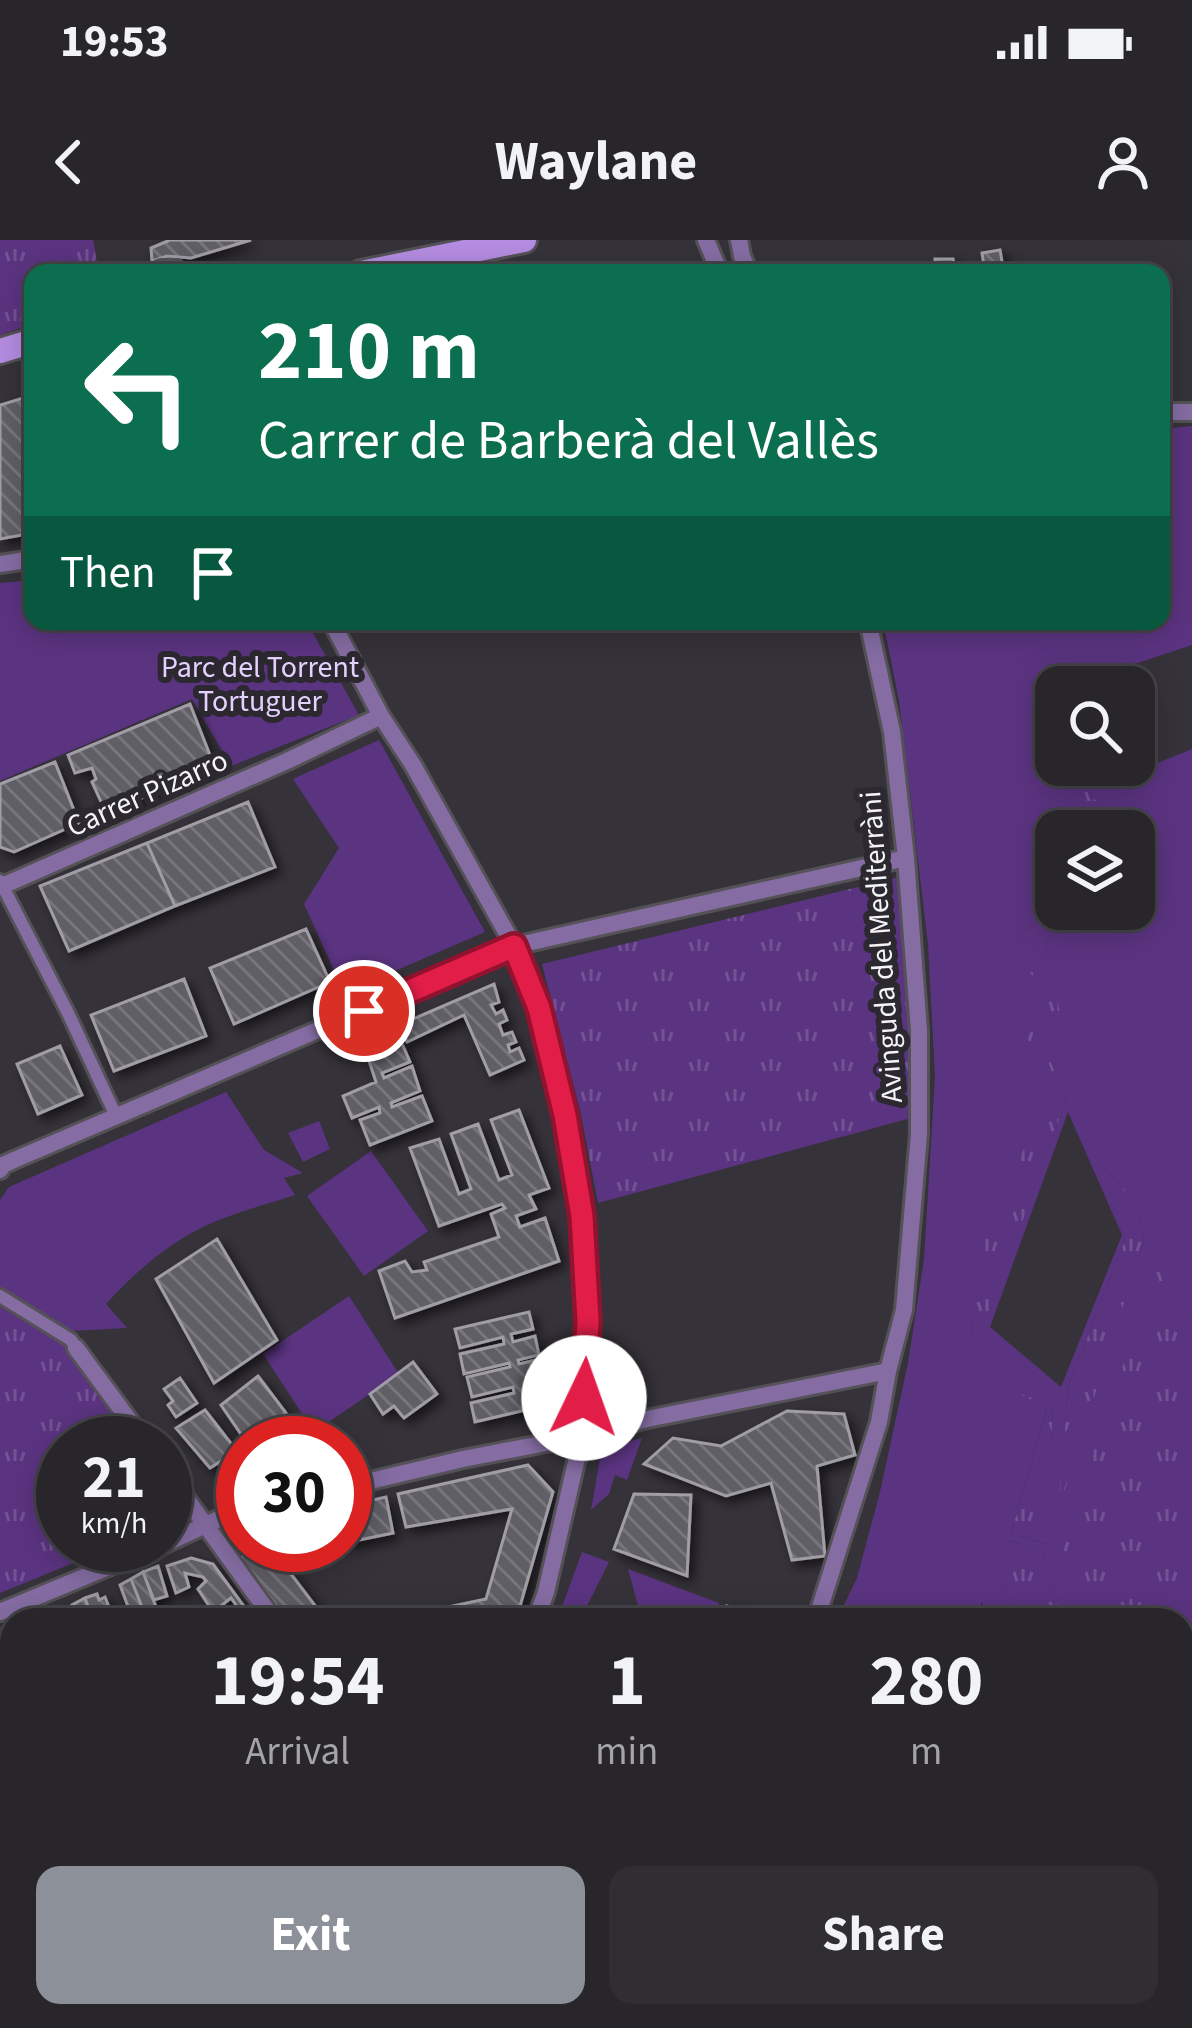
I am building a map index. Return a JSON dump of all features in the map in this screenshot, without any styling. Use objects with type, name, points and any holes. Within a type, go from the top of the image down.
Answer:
[{"type":"main road","points":[[405,264],[524,240]]},
{"type":"street","points":[[336,630],[514,946],[539,1008],[565,1115],[582,1216],[588,1321],[582,1436],[540,1608]]},
{"type":"street","name":"Avinguda del Mediterràni","points":[[820,1608],[879,1422],[904,1310],[919,1134],[919,1031],[906,858],[892,732],[870,630]]},
{"type":"street","name":"Carrer Pizarro","points":[[1,885],[381,716]]},
{"type":"street","points":[[1,1166],[514,946],[906,858]]},
{"type":"street","points":[[1,885],[116,1116]]},
{"type":"street","points":[[0,1297],[70,1340],[126,1416]]},
{"type":"street","points":[[372,1481],[888,1371]]},
{"type":"street","points":[[192,1506],[265,1608]]},
{"type":"street","points":[[192,1531],[216,1521]]},
{"type":"street","points":[[10,1608],[96,1572]]},
{"type":"green space","points":[[0,240],[93,240],[97,264],[24,264],[24,327],[0,335]]},
{"type":"green space","points":[[1192,426],[1192,645],[1129,666],[1035,666],[1035,786],[1074,786],[1086,810],[1035,810],[1035,920],[1015,940],[1069,1055],[1045,943],[1058,930],[1155,930],[1155,810],[1105,810],[1082,786],[1155,786],[1155,764],[1192,749],[1192,1320],[1156,1267],[1062,1546],[1077,1608],[1059,1608],[1042,1552],[1010,1540],[998,1579],[1018,1608],[985,1608],[982,1602],[980,1608],[843,1608],[857,1578],[880,1492],[924,1259],[935,1076],[928,944],[899,701],[885,630],[1170,630],[1170,428]],"holes":[[[1008,969],[1066,1101],[983,1330],[1030,1368],[969,1349],[987,1225],[1046,1103]],[[1068,1112],[1122,1235],[1061,1387],[990,1327]],[[1093,1160],[1137,1204],[1144,1240],[1058,1511],[1068,1387],[1125,1240]],[[1017,1393],[1053,1404],[1046,1544],[1011,1533],[1047,1407]]]},
{"type":"green space","name":"Parc del Torrent Tortuguer","points":[[24,581],[24,630],[311,630],[359,715],[231,766],[192,699],[0,781],[0,583]]},
{"type":"green space","points":[[379,740],[485,932],[344,993],[304,904],[339,848],[293,779]]},
{"type":"green space","points":[[1072,786],[1082,786],[1105,810],[1085,810]]},
{"type":"green space","points":[[899,877],[912,1029],[911,1118],[598,1203],[580,1110],[542,964]]},
{"type":"green space","points":[[1035,920],[1035,930],[1058,930],[1045,943],[1072,1062],[1015,940]]},
{"type":"green space","points":[[1004,958],[1066,1101],[984,1330],[1034,1369],[969,1350],[986,1225],[1046,1103]]},
{"type":"green space","points":[[226,1092],[264,1150],[303,1173],[284,1178],[295,1195],[203,1227],[151,1261],[106,1304],[127,1328],[70,1331],[0,1287],[0,1200],[9,1187]]},
{"type":"green space","points":[[319,1121],[330,1149],[303,1162],[288,1133]]},
{"type":"green space","points":[[371,1151],[428,1231],[364,1276],[307,1196]]},
{"type":"green space","points":[[1092,1159],[1137,1204],[1144,1240],[1057,1518],[1068,1387],[1125,1240]]},
{"type":"green space","points":[[1156,1265],[1192,1320],[1192,1608],[1077,1608],[1061,1546]]},
{"type":"green space","points":[[349,1296],[399,1374],[337,1416],[304,1416],[263,1354]]},
{"type":"green space","points":[[0,1304],[72,1350],[112,1416],[36,1416],[36,1572],[51,1572],[0,1593]]},
{"type":"green space","points":[[1000,1387],[1053,1404],[1047,1544],[1011,1533],[1047,1408]]},
{"type":"green space","points":[[642,1438],[627,1480],[615,1475],[609,1494],[591,1510],[601,1453]]},
{"type":"green space","points":[[1009,1540],[1042,1552],[1059,1608],[1018,1608],[998,1579]]},
{"type":"green space","points":[[582,1552],[609,1562],[586,1608],[561,1608]]},
{"type":"green space","points":[[628,1569],[719,1603],[719,1608],[639,1608]]},
{"type":"building","points":[[170,240],[251,240],[191,258],[167,256],[152,261],[151,248]]},
{"type":"building","points":[[1000,250],[1002,264],[984,264],[982,253]]},
{"type":"building","points":[[935,259],[953,259],[954,264],[935,264]]},
{"type":"building","points":[[24,398],[24,535],[0,539],[0,405]]},
{"type":"building","points":[[190,704],[213,763],[107,815],[92,782],[96,779],[92,768],[75,773],[68,755]]},
{"type":"building","points":[[55,762],[79,823],[14,852],[0,847],[0,784]]},
{"type":"building","points":[[248,802],[275,867],[175,906],[147,843]]},
{"type":"building","points":[[147,843],[175,906],[69,951],[40,886]]},
{"type":"building","points":[[306,929],[330,982],[234,1024],[210,968]]},
{"type":"building","points":[[184,979],[206,1036],[114,1071],[91,1015]]},
{"type":"building","points":[[494,984],[499,1002],[491,1005],[496,1014],[503,1010],[507,1020],[499,1024],[503,1035],[512,1032],[516,1042],[508,1045],[510,1052],[519,1048],[524,1060],[490,1075],[464,1015],[407,1042],[399,1025]]},
{"type":"building","points":[[400,1039],[410,1062],[382,1073],[384,1078],[412,1066],[420,1091],[391,1103],[392,1107],[422,1096],[432,1121],[370,1145],[360,1120],[380,1113],[379,1107],[352,1118],[343,1096],[376,1082],[366,1052]]},
{"type":"building","points":[[60,1046],[82,1095],[38,1114],[17,1064]]},
{"type":"building","points":[[519,1110],[549,1188],[529,1195],[536,1209],[516,1216],[520,1227],[545,1218],[559,1261],[395,1318],[379,1271],[405,1261],[412,1272],[427,1270],[424,1262],[499,1237],[491,1214],[505,1208],[502,1204],[439,1226],[410,1148],[439,1139],[459,1194],[471,1189],[451,1134],[478,1124],[499,1180],[512,1175],[491,1120]]},
{"type":"building","points":[[217,1239],[277,1340],[214,1383],[156,1279]]},
{"type":"building","points":[[529,1312],[533,1329],[511,1334],[513,1342],[535,1336],[539,1355],[518,1360],[519,1364],[540,1359],[545,1378],[532,1381],[534,1388],[546,1385],[551,1404],[475,1422],[471,1403],[514,1393],[513,1387],[472,1397],[467,1377],[510,1367],[509,1363],[464,1374],[460,1354],[504,1344],[503,1337],[460,1348],[455,1329]]},
{"type":"building","points":[[413,1362],[437,1394],[404,1418],[394,1406],[383,1414],[370,1394]]},
{"type":"building","points":[[258,1376],[286,1413],[229,1416],[221,1405]]},
{"type":"building","points":[[180,1378],[197,1403],[175,1416],[168,1405],[173,1401],[164,1389]]},
{"type":"building","points":[[205,1410],[216,1424],[216,1464],[210,1468],[192,1447],[192,1418]]},
{"type":"building","points":[[787,1411],[844,1414],[855,1455],[817,1466],[825,1556],[792,1560],[771,1483],[726,1496],[644,1464],[673,1438],[721,1446]]},
{"type":"building","points":[[528,1465],[553,1492],[519,1608],[444,1608],[486,1599],[512,1509],[406,1527],[398,1494]]},
{"type":"building","points":[[634,1494],[691,1495],[687,1576],[614,1549]]},
{"type":"building","points":[[386,1497],[393,1533],[372,1537],[372,1500]]},
{"type":"building","points":[[192,1558],[213,1564],[245,1608],[233,1608],[236,1605],[231,1598],[210,1608],[198,1589],[206,1581],[185,1573],[189,1587],[176,1593],[169,1572],[192,1572]]},
{"type":"building","points":[[143,1572],[160,1572],[167,1596],[154,1600]]},
{"type":"building","points":[[143,1572],[156,1608],[142,1608],[131,1579]]},
{"type":"building","points":[[250,1572],[289,1572],[317,1608],[278,1608]]},
{"type":"building","points":[[131,1579],[142,1608],[129,1608],[120,1585]]},
{"type":"building","points":[[105,1597],[109,1608],[89,1608],[85,1598]]},
{"type":"building","points":[[85,1598],[89,1608],[73,1608]]},
{"type":"route","points":[[364,1011],[514,946],[539,1008],[565,1115],[582,1216],[588,1321],[584,1398]]}]
